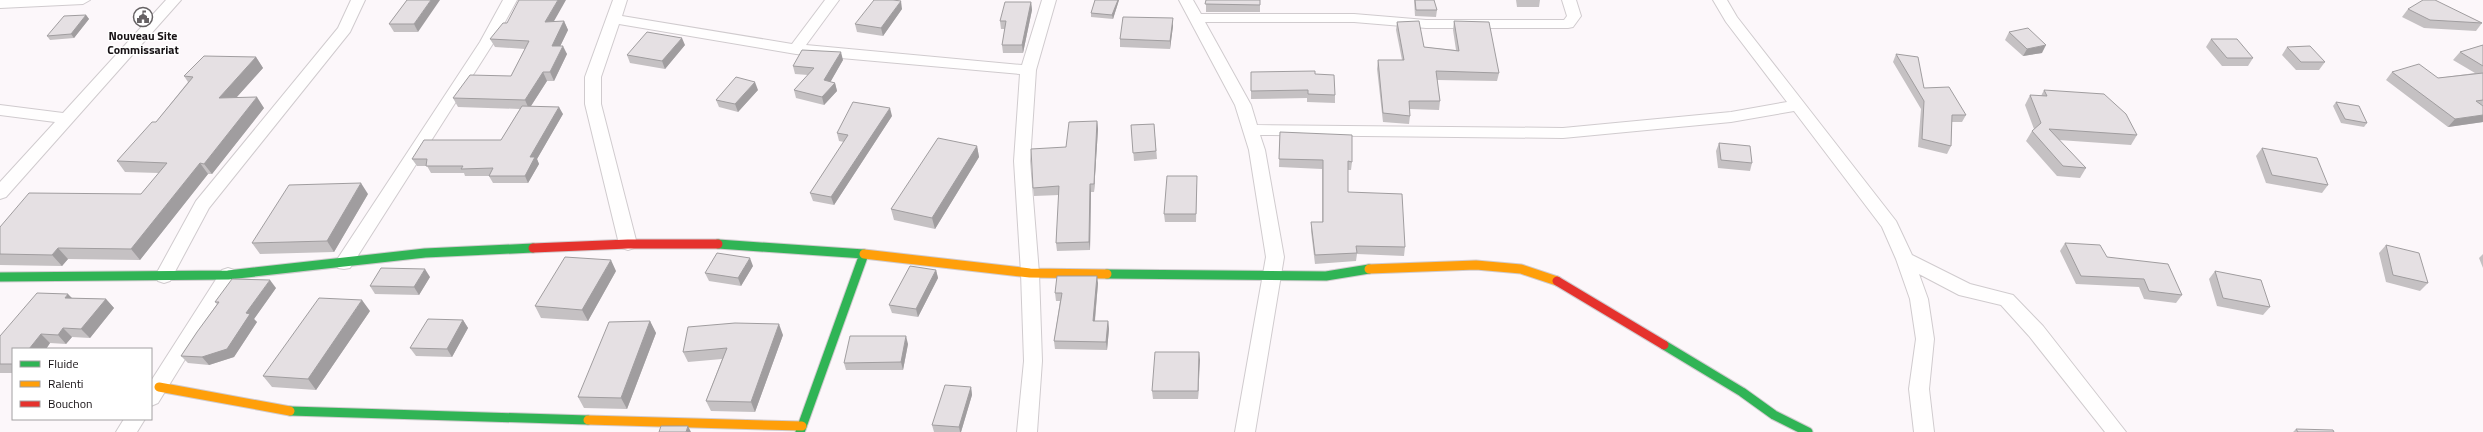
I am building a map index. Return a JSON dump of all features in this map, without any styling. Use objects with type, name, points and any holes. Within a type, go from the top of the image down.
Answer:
[{"type":"street","points":[[3,4],[83,0]]},
{"type":"street","points":[[0,193],[174,0]]},
{"type":"street","points":[[164,276],[202,205],[345,29],[358,0]]},
{"type":"street","points":[[344,263],[487,42],[510,0]]},
{"type":"street","points":[[620,0],[593,77],[593,104],[628,244]]},
{"type":"street","points":[[796,49],[832,0]]},
{"type":"street","points":[[1027,432],[1033,362],[1030,273],[1022,161],[1028,70],[1048,0]]},
{"type":"street","points":[[1186,0],[1198,18],[1210,46],[1243,105],[1257,150],[1272,234],[1275,257],[1273,276],[1256,359],[1245,432]]},
{"type":"street","points":[[1198,18],[1354,18],[1426,24],[1568,24],[1574,16],[1569,0]]},
{"type":"street","points":[[1720,0],[1731,19],[1890,224],[1906,259],[1919,299],[1925,339],[1920,389],[1924,432]]},
{"type":"street","points":[[614,19],[796,49],[1028,70]]},
{"type":"street","points":[[1250,130],[1563,132],[1642,127],[1731,117],[1799,105]]},
{"type":"street","points":[[0,110],[67,119]]},
{"type":"street","points":[[0,277],[228,275],[480,249],[628,244],[727,244],[864,254],[1030,273],[1326,276],[1379,267],[1476,265],[1522,269],[1553,279],[1742,392],[1774,415],[1808,432]]},
{"type":"street","points":[[228,275],[183,344],[155,392],[211,398],[292,411],[801,429],[864,254]]},
{"type":"street","points":[[1906,259],[1965,290],[2007,300],[2036,331],[2116,432]]},
{"type":"street","points":[[126,432],[134,420]]},
{"type":"building","points":[[407,0],[431,0],[414,24],[389,24]]},
{"type":"building","points":[[519,0],[558,0],[545,22],[564,21],[552,46],[563,46],[550,72],[543,72],[525,100],[453,98],[470,75],[511,76],[529,41],[490,39],[503,23],[507,23]]},
{"type":"building","points":[[874,0],[901,1],[881,28],[855,24]]},
{"type":"building","points":[[1095,0],[1118,0],[1112,15],[1091,13]]},
{"type":"building","points":[[1206,0],[1260,0],[1260,5],[1205,4]]},
{"type":"building","points":[[1415,0],[1434,0],[1437,10],[1416,10]]},
{"type":"building","points":[[2423,0],[2435,0],[2482,23],[2430,20],[2408,9]]},
{"type":"building","points":[[1005,2],[1031,2],[1022,45],[1002,45],[1006,21],[1000,21]]},
{"type":"building","points":[[86,15],[71,34],[47,36],[64,16]]},
{"type":"building","points":[[1123,17],[1173,18],[1170,41],[1120,39]]},
{"type":"building","points":[[1419,21],[1424,47],[1459,51],[1454,21],[1489,22],[1499,73],[1436,71],[1440,101],[1409,101],[1410,116],[1383,113],[1378,60],[1404,60],[1397,22]]},
{"type":"building","points":[[2028,28],[2046,45],[2027,49],[2009,32]]},
{"type":"building","points":[[647,32],[682,38],[662,61],[627,55]]},
{"type":"building","points":[[2211,39],[2237,39],[2253,58],[2227,58]]},
{"type":"building","points":[[2483,45],[2483,66],[2460,52]]},
{"type":"building","points":[[2310,46],[2325,62],[2301,62],[2287,47]]},
{"type":"building","points":[[802,50],[841,52],[824,80],[835,83],[822,97],[794,90],[814,68],[793,66]]},
{"type":"building","points":[[1896,54],[1918,57],[1924,88],[1949,87],[1966,115],[1952,115],[1951,146],[1922,139],[1924,101]]},
{"type":"building","points":[[204,56],[256,57],[219,98],[257,97],[204,164],[200,163],[131,249],[58,248],[52,255],[0,254],[0,227],[29,193],[141,194],[167,163],[117,161],[152,122],[156,122],[193,77],[184,76]]},
{"type":"building","points":[[2419,64],[2438,78],[2483,73],[2483,100],[2476,101],[2483,106],[2483,115],[2455,119],[2392,72]]},
{"type":"building","points":[[1315,71],[1315,74],[1334,75],[1335,95],[1308,94],[1308,90],[1251,91],[1251,72]]},
{"type":"building","points":[[736,77],[755,82],[735,104],[716,100]]},
{"type":"building","points":[[2044,90],[2104,94],[2126,114],[2137,135],[2049,129],[2086,168],[2063,166],[2032,131],[2041,123],[2030,95],[2047,96]]},
{"type":"building","points":[[853,102],[890,108],[831,197],[810,193],[848,135],[837,133]]},
{"type":"building","points":[[2336,102],[2359,106],[2367,123],[2345,119]]},
{"type":"building","points":[[522,106],[559,107],[530,157],[535,157],[525,176],[489,176],[493,168],[461,169],[463,166],[426,166],[427,159],[412,159],[424,140],[501,140]]},
{"type":"building","points":[[1097,121],[1094,184],[1090,184],[1089,242],[1056,243],[1059,186],[1033,188],[1031,149],[1066,147],[1069,122]]},
{"type":"building","points":[[1154,124],[1156,151],[1133,153],[1131,125]]},
{"type":"building","points":[[1280,132],[1352,135],[1352,162],[1348,161],[1348,192],[1402,194],[1405,247],[1356,246],[1357,253],[1315,255],[1311,222],[1323,222],[1323,160],[1279,159]]},
{"type":"building","points":[[938,138],[977,146],[932,218],[891,209]]},
{"type":"building","points":[[1719,143],[1750,146],[1752,163],[1721,160]]},
{"type":"building","points":[[2262,148],[2317,158],[2328,185],[2272,175]]},
{"type":"building","points":[[1167,176],[1197,176],[1196,214],[1164,214]]},
{"type":"building","points":[[361,183],[327,241],[252,243],[289,185]]},
{"type":"building","points":[[2065,243],[2100,245],[2107,257],[2168,264],[2182,295],[2149,291],[2144,279],[2081,276]]},
{"type":"building","points":[[2386,245],[2419,253],[2428,283],[2393,275]]},
{"type":"building","points":[[717,253],[750,258],[738,278],[705,273]]},
{"type":"building","points":[[565,257],[611,260],[582,310],[535,306]]},
{"type":"building","points":[[910,266],[936,270],[916,309],[889,305]]},
{"type":"building","points":[[381,268],[425,269],[414,287],[370,286]]},
{"type":"building","points":[[2215,271],[2261,280],[2270,307],[2223,298]]},
{"type":"building","points":[[1057,276],[1097,276],[1093,321],[1108,321],[1106,342],[1054,341],[1062,293],[1055,293]]},
{"type":"building","points":[[232,279],[270,280],[246,313],[250,314],[227,349],[202,357],[181,356],[219,302],[215,302]]},
{"type":"building","points":[[37,293],[68,294],[65,298],[106,299],[81,329],[63,328],[58,335],[41,334],[30,348],[12,348],[12,364],[0,364],[0,336]]},
{"type":"building","points":[[319,298],[362,300],[308,379],[263,376]]},
{"type":"building","points":[[428,319],[463,320],[447,349],[410,348]]},
{"type":"building","points":[[650,321],[621,398],[578,397],[609,322]]},
{"type":"building","points":[[735,323],[779,324],[751,402],[706,401],[727,348],[683,352],[688,327]]},
{"type":"building","points":[[850,336],[906,336],[901,362],[844,363]]},
{"type":"building","points":[[1155,352],[1199,352],[1198,391],[1152,391]]},
{"type":"building","points":[[945,385],[971,387],[959,427],[932,425]]},
{"type":"building","points":[[661,426],[688,426],[686,432],[659,432]]},
{"type":"building","points":[[2296,429],[2333,430],[2334,432],[2298,432]]},
{"type":"traffic: fast","points":[[718,244],[864,254],[800,432]]},
{"type":"traffic: fast","points":[[0,277],[228,275],[425,253],[533,248]]},
{"type":"traffic: fast","points":[[1107,274],[1326,276],[1369,269]]},
{"type":"traffic: fast","points":[[1664,345],[1742,392],[1774,415],[1808,432]]},
{"type":"traffic: fast","points":[[290,411],[588,420]]},
{"type":"traffic: slow","points":[[864,254],[1030,273],[1107,274]]},
{"type":"traffic: slow","points":[[1369,269],[1476,265],[1521,269],[1557,281]]},
{"type":"traffic: slow","points":[[159,387],[290,411]]},
{"type":"traffic: slow","points":[[588,420],[802,426]]},
{"type":"traffic: jam","points":[[533,248],[628,244],[718,244]]},
{"type":"traffic: jam","points":[[1557,281],[1664,345]]},
{"type":"place","name":"Nouveau Site Commissariat","points":[[143,17]]}]
